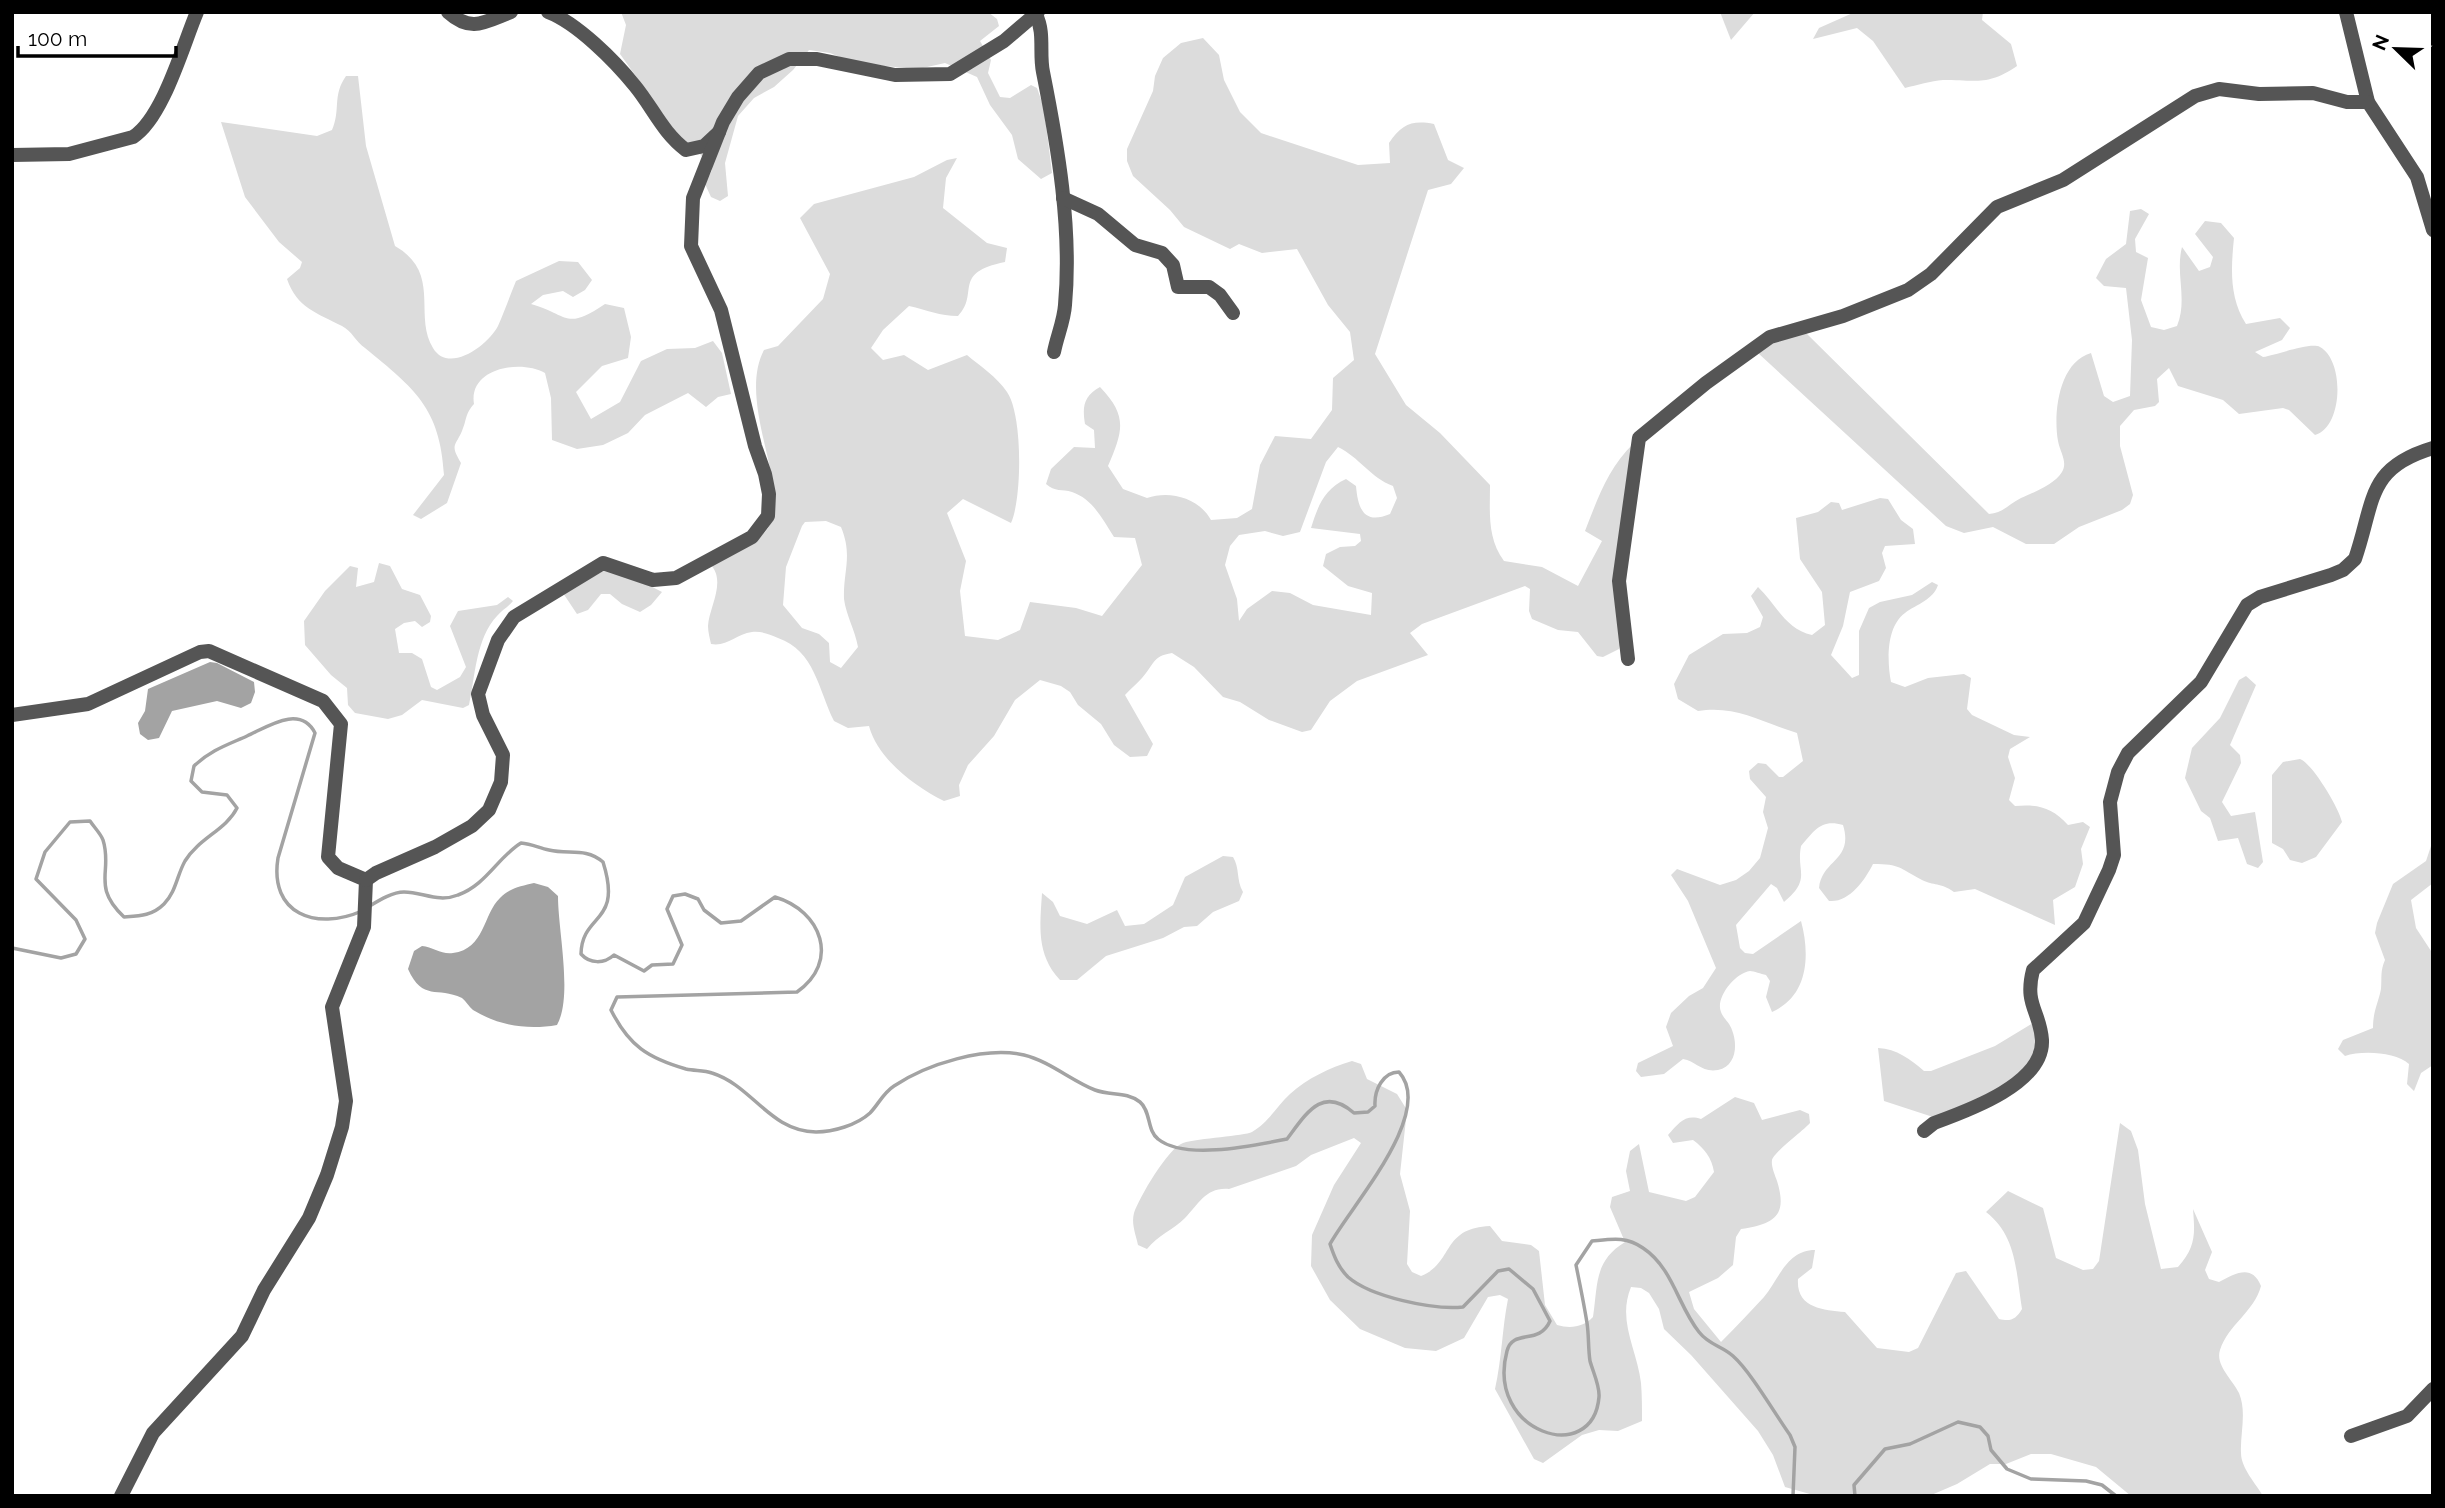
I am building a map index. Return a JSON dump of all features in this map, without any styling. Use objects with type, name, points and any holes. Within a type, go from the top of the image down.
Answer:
[{"type":"street","points":[[12,155],[77,153],[133,137],[142,131],[160,100],[197,12]]},
{"type":"street","points":[[448,12],[458,21],[474,26],[511,12]]},
{"type":"street","points":[[548,12],[580,31],[635,85],[672,140],[686,150],[704,146],[719,132]]},
{"type":"street","points":[[2346,12],[2368,102],[2417,177],[2433,230]]},
{"type":"street","points":[[121,1496],[153,1433],[242,1336],[318,1196],[345,1112],[346,1090],[332,1007],[366,917],[365,887],[376,873],[463,832],[489,810],[501,782],[503,755],[483,715],[478,694],[498,640],[514,617],[603,563],[653,580],[676,578],[752,537],[768,516],[769,494],[765,474],[755,446],[721,310],[691,246],[693,198],[719,132],[738,97],[760,73],[789,60],[817,59],[895,75],[941,76],[1004,41],[1037,14],[1041,27],[1042,70],[1059,154],[1063,198],[1065,302],[1054,352]]},
{"type":"street","points":[[1628,659],[1619,581],[1639,438],[1706,383],[1770,337],[1843,316],[1908,290],[1931,274],[1997,207],[2063,180],[2195,96],[2219,89],[2259,94],[2313,93],[2347,102],[2368,102]]},
{"type":"street","points":[[1063,198],[1098,214],[1135,245],[1162,253],[1173,265],[1178,287],[1209,287],[1220,295],[1233,313]]},
{"type":"street","points":[[1924,1131],[1934,1123],[2012,1088],[2035,1060],[2042,1042],[2030,1004],[2033,970],[2084,923],[2109,870],[2114,855],[2110,802],[2118,772],[2128,753],[2201,682],[2247,605],[2260,597],[2331,575],[2355,559],[2384,475],[2402,458],[2433,447]]},
{"type":"street","points":[[12,715],[88,704],[200,652],[209,651],[219,652],[312,696],[332,709],[341,724],[328,857],[338,868],[365,887]]},
{"type":"street","points":[[2351,1436],[2407,1416],[2433,1389]]},
{"type":"shaded area","points":[[621,12],[988,12],[997,19],[999,26],[980,41],[991,60],[988,73],[1000,97],[1010,98],[1031,85],[1037,88],[1044,108],[1052,173],[1041,179],[1018,159],[1012,135],[990,105],[977,77],[945,63],[918,69],[884,66],[852,62],[830,53],[809,50],[793,70],[774,87],[754,98],[738,116],[725,163],[728,196],[720,201],[711,197],[705,184],[712,170],[694,146],[683,142],[620,54],[626,25]]},
{"type":"shaded area","points":[[1720,12],[1755,12],[1731,40]]},
{"type":"shaded area","points":[[1855,12],[1983,12],[1982,20],[2011,44],[2017,66],[1990,79],[1943,80],[1905,88],[1873,41],[1857,28],[1813,39],[1819,28]]},
{"type":"shaded area","points":[[1203,38],[1219,55],[1224,80],[1240,112],[1261,133],[1358,165],[1390,163],[1389,143],[1398,131],[1414,123],[1434,124],[1448,160],[1464,168],[1451,184],[1428,190],[1375,354],[1406,405],[1440,433],[1490,485],[1492,534],[1504,561],[1542,567],[1578,586],[1602,541],[1585,531],[1599,495],[1610,473],[1634,443],[1623,634],[1619,649],[1603,657],[1597,656],[1578,632],[1558,630],[1532,619],[1529,611],[1530,589],[1525,586],[1422,624],[1410,633],[1428,655],[1357,681],[1330,701],[1311,730],[1302,732],[1269,720],[1240,702],[1223,697],[1194,667],[1172,653],[1165,654],[1157,659],[1125,695],[1153,744],[1147,756],[1130,757],[1114,745],[1101,724],[1078,705],[1070,692],[1061,686],[1040,680],[1015,700],[994,736],[968,765],[959,785],[960,796],[944,801],[921,788],[889,760],[880,750],[869,726],[848,728],[834,721],[814,672],[800,652],[790,644],[768,634],[755,632],[746,633],[722,644],[711,644],[708,626],[717,578],[710,564],[759,538],[773,516],[771,474],[756,397],[757,372],[764,350],[778,346],[823,299],[830,274],[800,218],[814,204],[914,177],[947,160],[957,158],[946,178],[943,208],[987,243],[1007,248],[1005,262],[988,267],[972,278],[964,308],[958,316],[909,306],[883,330],[871,348],[883,360],[904,355],[928,370],[967,355],[998,381],[1012,403],[1018,437],[1019,477],[1011,523],[963,499],[947,513],[966,561],[960,591],[965,636],[998,640],[1020,630],[1030,602],[1076,608],[1102,616],[1142,565],[1135,538],[1114,537],[1097,511],[1086,500],[1072,492],[1046,484],[1051,469],[1074,447],[1095,448],[1094,430],[1085,424],[1084,418],[1085,402],[1090,394],[1100,387],[1119,416],[1117,443],[1108,466],[1123,489],[1147,498],[1165,495],[1192,501],[1206,512],[1211,520],[1237,518],[1252,509],[1260,465],[1275,436],[1311,439],[1332,410],[1333,378],[1354,360],[1350,332],[1328,305],[1297,249],[1262,253],[1239,244],[1230,249],[1184,227],[1170,210],[1133,176],[1127,161],[1127,149],[1153,91],[1155,76],[1163,58],[1181,43]],"holes":[[[1338,447],[1378,478],[1393,486],[1397,498],[1390,514],[1374,518],[1368,516],[1358,502],[1356,486],[1346,479],[1327,493],[1316,512],[1311,528],[1360,534],[1361,541],[1355,546],[1340,547],[1326,554],[1323,566],[1348,586],[1372,593],[1371,615],[1313,605],[1290,593],[1272,591],[1247,609],[1239,621],[1237,599],[1225,565],[1230,546],[1239,535],[1265,531],[1283,536],[1300,532],[1326,462]],[[826,521],[841,527],[845,537],[847,555],[844,599],[858,647],[841,668],[830,662],[829,643],[819,634],[802,628],[783,605],[786,567],[802,526],[805,522]]]},
{"type":"shaded area","points":[[346,76],[358,76],[366,146],[395,246],[409,257],[418,269],[422,281],[428,335],[433,348],[440,356],[458,358],[486,341],[498,326],[516,281],[559,261],[578,262],[592,280],[585,290],[573,297],[563,291],[543,295],[531,304],[574,319],[605,304],[624,308],[631,337],[628,358],[602,366],[576,392],[591,419],[620,402],[641,361],[667,349],[695,348],[713,341],[722,353],[731,394],[718,397],[706,407],[688,393],[645,415],[628,433],[603,445],[577,449],[552,440],[551,398],[545,373],[523,367],[498,370],[479,382],[474,392],[474,404],[455,446],[461,463],[447,503],[421,519],[413,515],[444,475],[442,452],[430,416],[411,389],[349,331],[316,313],[296,297],[287,279],[300,268],[302,262],[279,242],[245,197],[221,122],[317,136],[332,130],[339,90]]},
{"type":"shaded area","points":[[2141,209],[2149,214],[2135,239],[2136,252],[2148,258],[2141,300],[2151,327],[2164,330],[2177,326],[2182,296],[2182,247],[2199,271],[2210,267],[2213,257],[2195,234],[2205,221],[2221,223],[2234,238],[2234,293],[2246,324],[2280,318],[2290,328],[2282,340],[2255,352],[2263,357],[2315,346],[2328,354],[2334,366],[2337,379],[2335,407],[2331,420],[2324,429],[2315,435],[2289,410],[2283,408],[2239,414],[2223,400],[2178,386],[2169,368],[2157,379],[2159,402],[2155,406],[2134,410],[2120,426],[2120,446],[2133,495],[2130,504],[2122,510],[2079,527],[2054,544],[2026,544],[1993,527],[1964,533],[1946,526],[1758,353],[1767,344],[1804,331],[1989,514],[1998,512],[2038,491],[2062,472],[2064,461],[2058,441],[2058,403],[2065,377],[2080,358],[2091,353],[2104,396],[2113,402],[2130,396],[2132,340],[2126,288],[2104,286],[2096,278],[2106,259],[2126,244],[2130,211]]},
{"type":"shaded area","points":[[1880,498],[1888,499],[1901,520],[1913,529],[1915,544],[1885,546],[1882,553],[1886,568],[1879,581],[1850,592],[1843,626],[1831,655],[1852,678],[1859,675],[1859,631],[1869,608],[1880,602],[1912,595],[1932,582],[1938,585],[1924,601],[1905,613],[1894,627],[1889,645],[1891,682],[1905,687],[1928,678],[1964,674],[1971,678],[1967,709],[1972,715],[2014,735],[2030,737],[2010,749],[2008,757],[2015,778],[2009,800],[2015,806],[2037,806],[2050,811],[2068,825],[2083,822],[2090,827],[2081,849],[2083,864],[2075,887],[2053,900],[2055,925],[1975,889],[1954,892],[1889,865],[1873,864],[1866,877],[1850,894],[1836,901],[1829,901],[1819,888],[1821,878],[1841,853],[1845,837],[1843,825],[1829,824],[1819,827],[1801,846],[1800,881],[1793,894],[1784,902],[1777,888],[1771,884],[1736,925],[1740,948],[1745,953],[1753,954],[1801,921],[1806,960],[1800,985],[1793,996],[1772,1012],[1766,997],[1770,981],[1766,975],[1752,971],[1738,976],[1724,993],[1720,1006],[1735,1042],[1734,1054],[1729,1064],[1724,1068],[1712,1070],[1683,1059],[1664,1074],[1641,1077],[1636,1071],[1638,1063],[1673,1046],[1666,1027],[1671,1013],[1689,996],[1703,988],[1716,968],[1688,901],[1671,875],[1677,869],[1720,885],[1736,880],[1749,871],[1760,858],[1768,828],[1763,812],[1766,797],[1750,779],[1749,771],[1758,763],[1766,764],[1779,777],[1783,777],[1803,761],[1797,733],[1737,712],[1698,711],[1678,699],[1674,684],[1689,655],[1723,634],[1747,633],[1760,627],[1763,617],[1751,596],[1758,587],[1788,622],[1803,632],[1812,635],[1825,625],[1822,592],[1800,559],[1796,518],[1818,512],[1831,502],[1839,503],[1842,510]]},
{"type":"shaded area","points":[[379,563],[390,566],[402,589],[420,595],[431,616],[430,622],[422,627],[415,621],[404,623],[395,629],[399,653],[412,653],[422,659],[431,687],[437,690],[460,677],[466,667],[450,626],[458,611],[497,605],[508,597],[513,601],[490,625],[480,646],[469,705],[463,708],[422,700],[402,715],[388,719],[355,713],[348,705],[347,688],[331,675],[305,645],[304,621],[325,591],[350,566],[358,568],[356,587],[374,582]]},
{"type":"shaded area","points":[[607,569],[635,578],[662,592],[651,605],[640,612],[622,604],[610,594],[601,594],[588,610],[577,614],[563,593]]},
{"type":"shaded area","points":[[210,662],[254,682],[255,692],[251,703],[241,708],[217,701],[172,711],[159,738],[148,740],[140,734],[138,723],[145,711],[148,689]]},
{"type":"shaded area","points":[[2246,676],[2256,685],[2230,745],[2240,755],[2241,763],[2222,802],[2231,816],[2255,812],[2263,862],[2258,868],[2247,864],[2238,838],[2218,841],[2210,818],[2201,811],[2185,778],[2192,748],[2220,718],[2239,680]]},
{"type":"shaded area","points":[[2300,759],[2324,787],[2342,822],[2316,857],[2302,863],[2290,860],[2283,849],[2272,843],[2272,775],[2283,762]]},
{"type":"shaded area","points":[[2433,840],[2433,883],[2411,900],[2416,928],[2433,954],[2433,1065],[2421,1073],[2414,1091],[2407,1084],[2409,1064],[2403,1060],[2378,1053],[2345,1056],[2338,1049],[2343,1040],[2373,1028],[2385,960],[2375,933],[2377,923],[2393,884],[2426,861]]},
{"type":"shaded area","points":[[1223,856],[1233,857],[1235,861],[1243,892],[1239,901],[1213,912],[1197,926],[1184,927],[1163,938],[1106,956],[1077,980],[1060,980],[1052,970],[1041,939],[1042,893],[1053,902],[1060,916],[1087,924],[1117,910],[1125,926],[1144,924],[1173,905],[1185,877]]},
{"type":"shaded area","points":[[534,883],[548,887],[558,896],[564,998],[557,1025],[525,1027],[503,1023],[473,1010],[462,998],[425,990],[419,986],[408,969],[414,951],[422,946],[449,953],[464,950],[477,938],[494,905],[507,892]]},
{"type":"shaded area","points":[[2033,1023],[2039,1042],[2030,1059],[2008,1083],[1995,1091],[1933,1117],[1884,1101],[1878,1048],[1897,1053],[1924,1071],[1931,1071],[1995,1046]]},
{"type":"shaded area","points":[[1352,1061],[1361,1064],[1367,1079],[1397,1094],[1407,1110],[1400,1174],[1410,1211],[1407,1264],[1412,1272],[1421,1276],[1439,1263],[1455,1239],[1463,1233],[1490,1226],[1502,1241],[1531,1245],[1539,1251],[1545,1305],[1557,1325],[1567,1327],[1581,1325],[1593,1317],[1599,1274],[1608,1257],[1625,1242],[1610,1207],[1612,1197],[1630,1191],[1626,1171],[1630,1151],[1639,1144],[1649,1192],[1686,1201],[1695,1197],[1714,1172],[1709,1158],[1697,1143],[1693,1140],[1673,1143],[1668,1135],[1683,1121],[1701,1119],[1735,1097],[1754,1103],[1762,1120],[1800,1110],[1809,1114],[1810,1123],[1772,1160],[1781,1203],[1776,1216],[1762,1224],[1741,1229],[1736,1237],[1733,1265],[1718,1278],[1689,1292],[1694,1309],[1721,1342],[1764,1297],[1791,1260],[1805,1251],[1815,1250],[1812,1268],[1798,1279],[1801,1296],[1812,1306],[1845,1312],[1877,1348],[1909,1352],[1918,1348],[1956,1273],[1966,1271],[1999,1319],[2013,1319],[2022,1309],[2013,1256],[2004,1232],[1986,1212],[2008,1191],[2043,1208],[2056,1258],[2083,1270],[2093,1269],[2099,1261],[2120,1123],[2131,1131],[2138,1150],[2145,1204],[2161,1269],[2178,1267],[2188,1253],[2194,1233],[2193,1209],[2212,1252],[2205,1270],[2209,1279],[2219,1282],[2243,1272],[2253,1275],[2261,1286],[2253,1303],[2224,1341],[2219,1356],[2222,1367],[2241,1400],[2242,1459],[2263,1496],[2131,1496],[2096,1467],[2051,1454],[2031,1454],[2006,1464],[1990,1464],[1957,1484],[1929,1496],[1817,1496],[1785,1487],[1773,1455],[1758,1431],[1691,1355],[1664,1329],[1659,1309],[1649,1293],[1641,1288],[1631,1287],[1626,1312],[1641,1383],[1642,1421],[1618,1431],[1599,1430],[1582,1435],[1543,1463],[1534,1459],[1495,1389],[1508,1299],[1500,1295],[1488,1297],[1464,1338],[1436,1351],[1405,1348],[1360,1329],[1330,1300],[1311,1266],[1312,1235],[1334,1185],[1361,1143],[1354,1138],[1311,1155],[1296,1166],[1229,1189],[1214,1191],[1147,1249],[1138,1245],[1133,1225],[1134,1213],[1155,1174],[1177,1147],[1190,1141],[1252,1132],[1304,1083],[1327,1070]]},
{"type":"waterway","points":[[12,948],[61,958],[76,954],[85,939],[76,920],[36,879],[45,852],[70,822],[90,821],[102,838],[106,861],[105,887],[114,906],[124,917],[145,915],[164,904],[191,853],[226,822],[237,808],[227,795],[202,792],[191,781],[194,766],[219,748],[273,723],[292,719],[309,724],[315,733],[278,858],[277,877],[281,893],[288,905],[313,918],[345,917],[362,911]]},
{"type":"waterway","points":[[368,907],[399,892],[444,898],[458,895],[476,885],[521,843],[556,851],[590,854],[603,862],[608,882],[608,897],[605,908],[583,941],[581,954],[597,962],[614,955],[644,971],[652,965],[673,964],[682,945],[667,909],[673,896],[685,894],[698,899],[704,910],[721,923],[741,921],[775,897],[791,904],[814,925],[820,938],[821,952],[818,966],[810,980],[797,992],[617,997],[611,1010],[625,1033],[650,1055],[673,1065],[709,1072],[726,1079],[773,1116],[800,1130],[823,1132],[852,1124],[870,1113],[894,1086],[939,1064],[974,1055],[1009,1053],[1042,1062],[1095,1090],[1135,1099],[1146,1110],[1152,1131],[1158,1139],[1170,1146],[1221,1150],[1287,1139],[1308,1112],[1324,1102],[1343,1105],[1354,1113],[1368,1112],[1375,1106],[1376,1094],[1384,1079],[1399,1072],[1407,1090],[1407,1111],[1399,1135],[1386,1160],[1330,1244],[1339,1265],[1348,1277],[1371,1291],[1403,1301],[1463,1307],[1498,1271],[1509,1269],[1533,1289],[1550,1321],[1539,1333],[1510,1344],[1504,1379],[1511,1403],[1525,1420],[1542,1431],[1561,1435],[1579,1431],[1592,1418],[1599,1397],[1590,1361],[1587,1323],[1576,1265],[1592,1241],[1619,1239],[1637,1244],[1661,1266],[1699,1332],[1740,1363],[1790,1435],[1795,1447],[1793,1496]]},
{"type":"waterway","points":[[1855,1496],[1854,1485],[1885,1449],[1910,1444],[1958,1422],[1980,1427],[1988,1436],[1991,1450],[2007,1469],[2031,1479],[2086,1481],[2102,1485],[2116,1496]]}]
